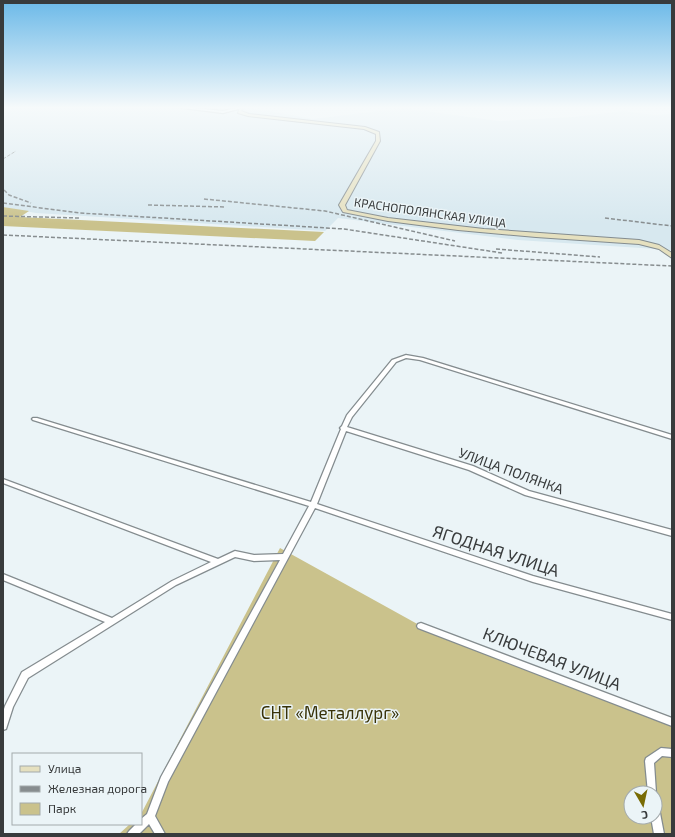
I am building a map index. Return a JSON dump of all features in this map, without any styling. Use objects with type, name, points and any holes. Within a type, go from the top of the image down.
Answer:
[{"type":"street","name":"КРАСНОПОЛЯНСКАЯ УЛИЦА","points":[[375,146],[342,205],[345,211],[358,215],[402,222],[497,234],[639,242],[653,244],[668,251],[672,256]]},
{"type":"street","points":[[142,824],[150,816],[164,780],[283,557],[313,505],[349,416],[394,361],[406,356],[421,359],[672,437]]},
{"type":"street","name":"ЯГОДНАЯ УЛИЦА","points":[[35,419],[313,505],[533,580],[672,617]]},
{"type":"street","name":"УЛИЦА ПОЛЯНКА","points":[[343,428],[471,468],[527,492],[672,533]]},
{"type":"street","points":[[3,482],[219,562]]},
{"type":"street","points":[[3,726],[5,715],[25,675],[174,583],[235,554],[254,558],[283,557]]},
{"type":"street","points":[[3,577],[112,621]]},
{"type":"street","name":"КЛЮЧЕВАЯ УЛИЦА","points":[[421,626],[672,722]]},
{"type":"street","points":[[651,785],[649,761],[661,752],[672,753]]},
{"type":"street","points":[[150,816],[160,834]]},
{"type":"street","points":[[132,834],[141,825]]},
{"type":"shaded area","points":[[3,146],[672,146],[672,250],[518,240],[338,218],[325,231],[36,213],[3,207]]},
{"type":"green space","points":[[3,207],[29,211],[20,217],[324,232],[315,241],[3,226]]},
{"type":"green space","name":"СНТ «Металлург»","points":[[280,548],[421,626],[672,717],[672,834],[119,834],[129,825],[142,825],[142,812]]},
{"type":"railway","points":[[3,159],[16,151]]},
{"type":"railway","points":[[3,189],[9,195],[31,203]]},
{"type":"railway","points":[[204,199],[325,211],[455,241]]},
{"type":"railway","points":[[3,203],[80,213],[344,229],[502,253]]},
{"type":"railway","points":[[148,205],[226,207]]},
{"type":"railway","points":[[3,216],[79,218]]},
{"type":"railway","points":[[605,218],[672,226]]},
{"type":"railway","points":[[3,235],[672,266]]},
{"type":"railway","points":[[496,249],[600,257]]}]
